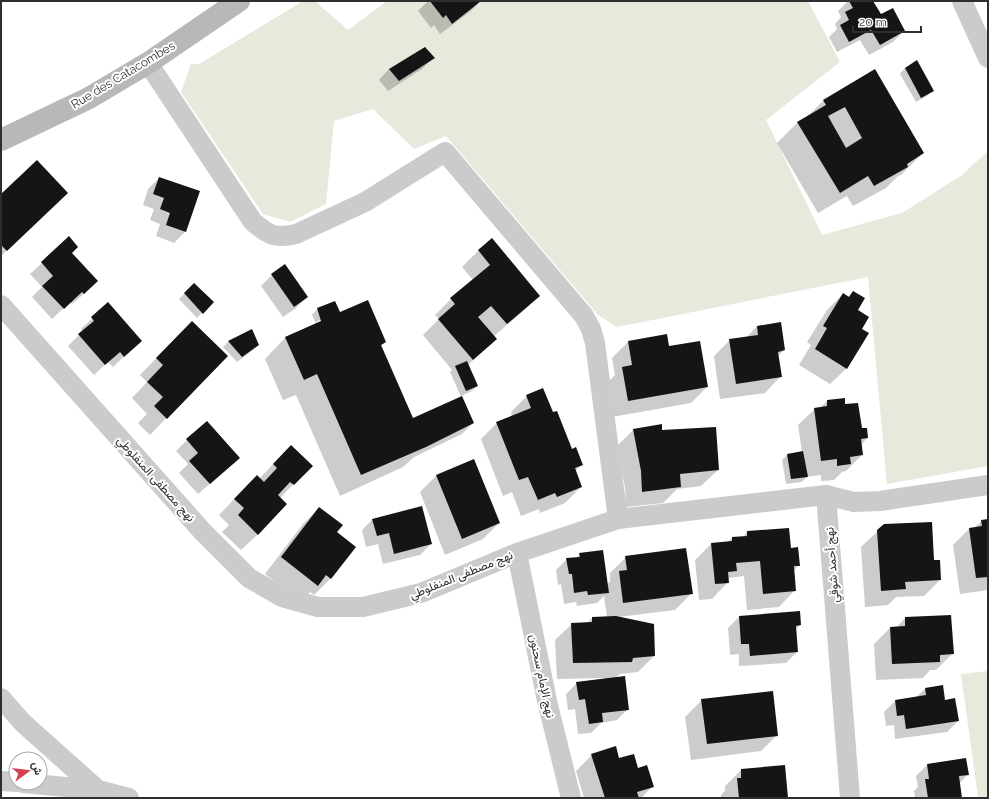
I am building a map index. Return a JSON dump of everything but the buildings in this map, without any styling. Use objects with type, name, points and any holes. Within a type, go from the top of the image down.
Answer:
[{"type":"main road","name":"Rue des Catacombes","points":[[1,140],[89,98],[148,63],[239,1]]},
{"type":"street","points":[[962,1],[988,58]]},
{"type":"street","points":[[148,63],[253,222],[266,232],[275,236],[296,234],[364,202],[445,152],[584,316],[591,330],[595,342],[618,519]]},
{"type":"street","name":"نهج مصطفى المنفلوطي","points":[[1,305],[203,532],[249,578],[282,597],[318,607],[363,607],[421,593],[517,553],[618,519],[826,495]]},
{"type":"street","points":[[826,495],[854,502],[880,501],[988,485]]},
{"type":"street","name":"نهج أحمد شوقي","points":[[826,495],[850,798]]},
{"type":"street","name":"نهج الإمام سحنون","points":[[517,553],[547,701],[571,798]]},
{"type":"street","points":[[1,698],[24,723],[98,790]]},
{"type":"street","points":[[48,785],[98,790],[129,798]]},
{"type":"shaded area","points":[[303,1],[315,1],[348,30],[387,1],[808,1],[840,62],[766,120],[822,235],[902,213],[962,175],[988,151],[988,466],[887,484],[868,277],[617,327],[598,315],[446,136],[414,149],[373,109],[334,121],[326,204],[290,222],[263,214],[181,92],[191,64],[199,64]]},
{"type":"shaded area","points":[[988,671],[988,798],[978,798],[961,674]]}]
